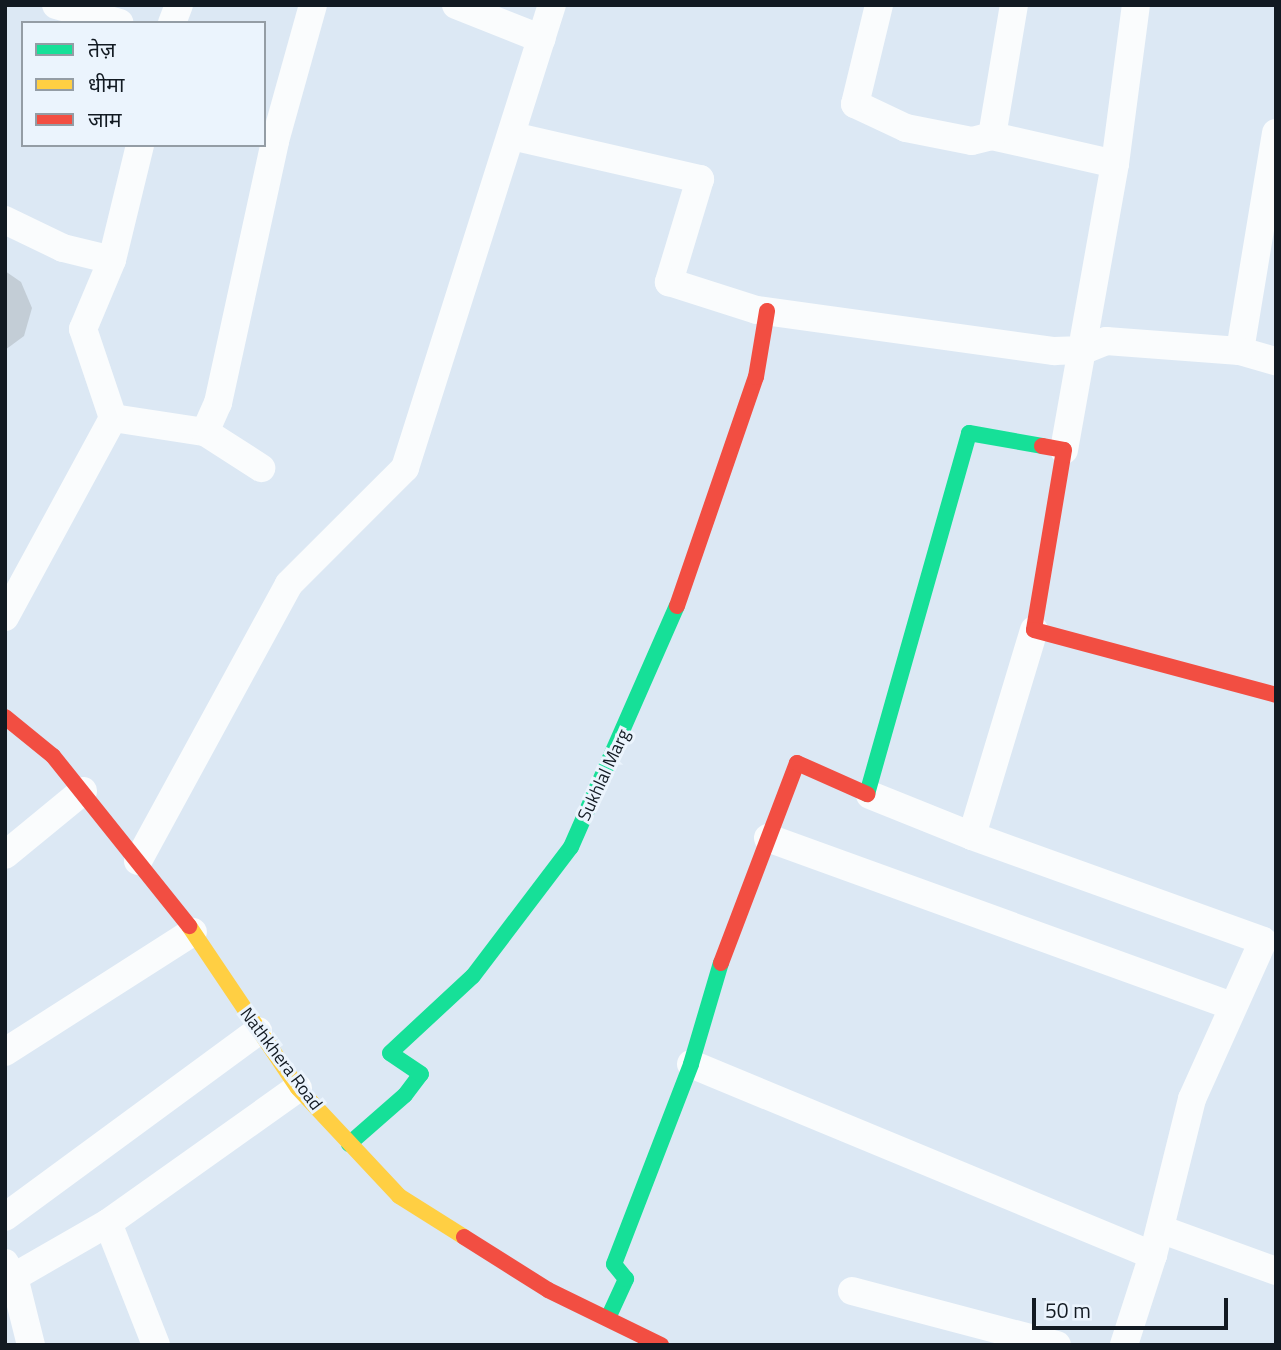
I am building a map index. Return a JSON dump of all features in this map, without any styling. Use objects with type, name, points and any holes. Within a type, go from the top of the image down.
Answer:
[{"type":"street","points":[[56,5],[113,21]]},
{"type":"street","points":[[205,432],[218,403],[275,141],[313,5]]},
{"type":"street","points":[[456,5],[542,39]]},
{"type":"street","points":[[138,861],[289,584],[405,468],[552,5]]},
{"type":"street","points":[[879,5],[855,104],[906,128],[972,141],[992,136],[1115,164]]},
{"type":"street","points":[[992,136],[1014,5]]},
{"type":"street","points":[[972,836],[1034,630],[1115,164],[1136,5]]},
{"type":"street","points":[[1240,351],[1276,133]]},
{"type":"street","points":[[512,136],[700,179],[669,282],[768,311],[1054,351],[1084,350],[1106,341],[1240,351],[1276,361]]},
{"type":"street","points":[[5,617],[113,418],[83,329],[112,260],[140,147]]},
{"type":"street","points":[[5,220],[63,248],[112,260]]},
{"type":"street","name":"Sukhlal Marg","points":[[349,1144],[405,1095],[421,1074],[390,1052],[473,976],[571,847],[666,638],[756,377],[768,311]]},
{"type":"street","points":[[113,418],[205,432],[261,468]]},
{"type":"street","points":[[870,795],[969,433],[1065,450]]},
{"type":"street","points":[[1034,630],[1276,695]]},
{"type":"street","name":"Nathkhera Road","points":[[5,717],[53,756],[83,791],[193,932],[298,1088],[399,1196],[548,1290],[609,1316],[661,1345]]},
{"type":"street","points":[[609,1316],[626,1279],[614,1264],[691,1064],[725,949],[797,763],[972,836],[1269,942],[1231,1006],[1192,1098],[1157,1242],[1124,1345]]},
{"type":"street","points":[[5,855],[83,791]]},
{"type":"street","points":[[768,838],[1231,1006]]},
{"type":"street","points":[[5,1052],[193,932]]},
{"type":"street","points":[[5,1216],[258,1031]]},
{"type":"street","points":[[691,1064],[1157,1242],[1276,1271]]},
{"type":"street","points":[[31,1345],[10,1270],[108,1223],[298,1088]]},
{"type":"street","points":[[108,1223],[156,1345]]},
{"type":"street","points":[[852,1292],[1057,1345]]},
{"type":"building","points":[[5,271],[21,282],[32,308],[24,336],[5,350]]},
{"type":"traffic: fast","points":[[867,794],[969,433],[1042,446]]},
{"type":"traffic: fast","points":[[349,1144],[405,1095],[421,1074],[390,1053],[473,976],[571,847],[677,606]]},
{"type":"traffic: fast","points":[[609,1316],[626,1279],[614,1264],[691,1064],[721,963]]},
{"type":"traffic: slow","points":[[189,926],[298,1088],[399,1196],[464,1237]]},
{"type":"traffic: jam","points":[[677,606],[756,377],[767,311]]},
{"type":"traffic: jam","points":[[1042,446],[1064,450],[1034,630],[1276,695]]},
{"type":"traffic: jam","points":[[5,717],[53,756],[189,926]]},
{"type":"traffic: jam","points":[[721,963],[797,763],[867,794]]},
{"type":"traffic: jam","points":[[464,1237],[548,1290],[661,1345]]}]
